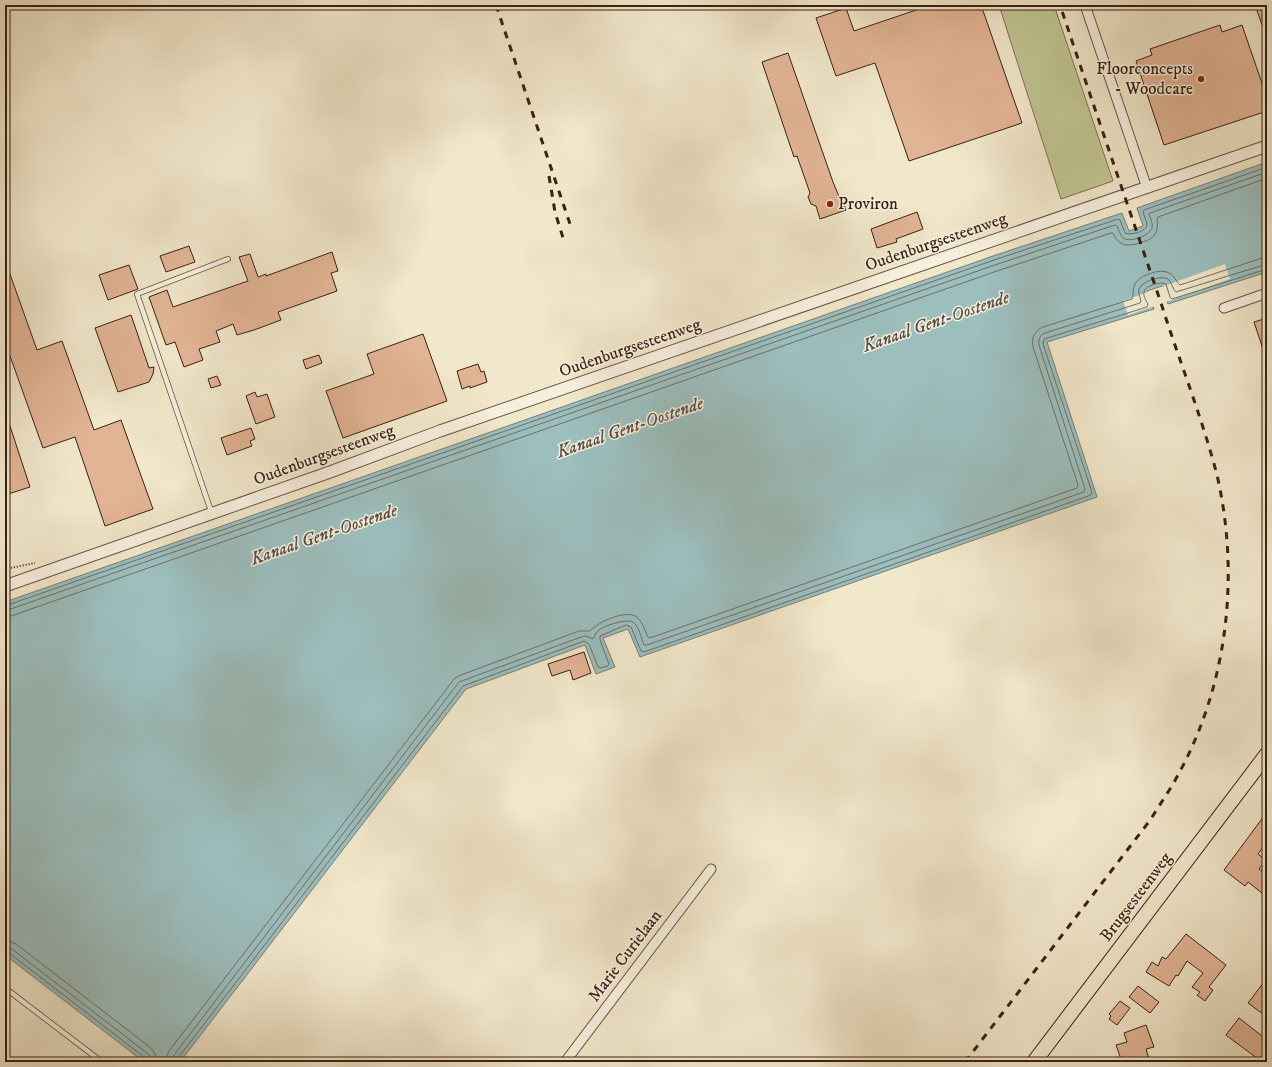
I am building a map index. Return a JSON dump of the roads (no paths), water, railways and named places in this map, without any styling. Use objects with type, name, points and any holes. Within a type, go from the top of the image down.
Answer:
[{"type":"main road","name":"Brugsesteenweg","points":[[1035,1062],[1267,754]]},
{"type":"street","points":[[1084,5],[1147,188]]},
{"type":"street","name":"Oudenburgsesteenweg","points":[[5,586],[212,514],[440,431],[1267,146]]},
{"type":"street","points":[[1224,308],[1267,293]]},
{"type":"street","name":"Marie Curielaan","points":[[565,1062],[711,869]]},
{"type":"lane","points":[[212,514],[137,294],[228,259]]},
{"type":"lane","points":[[5,988],[102,1062]]},
{"type":"water","name":"Kanaal Gent-Oostende","points":[[1267,162],[1267,272],[1168,304],[1162,286],[1147,291],[1154,309],[1047,342],[1097,497],[640,657],[628,629],[603,638],[615,667],[596,674],[585,645],[466,689],[180,1062],[144,1062],[5,955],[5,602],[993,256],[1122,213],[1129,231],[1143,226],[1137,208]]},
{"type":"railway","points":[[496,5],[570,224]]},
{"type":"railway","points":[[965,1062],[1151,819],[1172,786],[1195,740],[1208,704],[1218,666],[1225,628],[1228,590],[1228,551],[1224,513],[1217,475],[1197,409],[1060,5]]},
{"type":"railway","points":[[549,176],[555,212],[564,241]]},
{"type":"place","name":"Floorconcepts - Woodcare","points":[[1201,79]]},
{"type":"place","name":"Proviron","points":[[830,204]]}]
